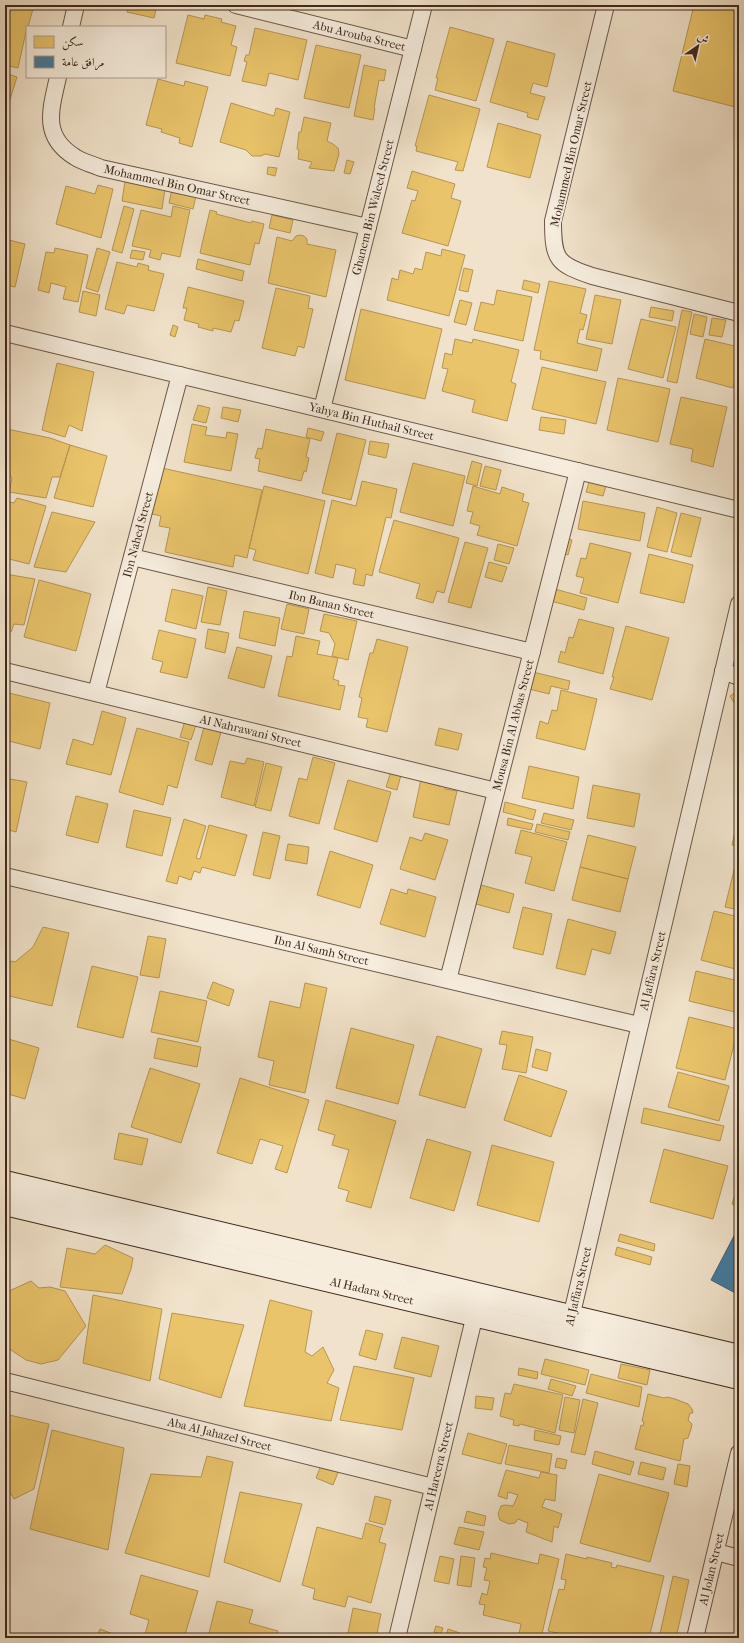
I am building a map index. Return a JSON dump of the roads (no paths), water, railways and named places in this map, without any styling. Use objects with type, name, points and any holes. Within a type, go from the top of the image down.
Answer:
[{"type":"street","points":[[71,26],[76,5]]},
{"type":"street","name":"Abu Arouba Street","points":[[236,5],[413,48]]},
{"type":"street","name":"Ghanem Bin Waleed Street","points":[[322,409],[424,5]]},
{"type":"street","name":"Mohammed Bin Omar Street","points":[[606,5],[553,221],[553,240],[558,259],[571,269],[592,276],[739,313]]},
{"type":"street","name":"Mohammed Bin Omar Street","points":[[58,78],[51,109],[51,128],[62,146],[75,157],[101,168],[368,227]]},
{"type":"street","name":"Yahya Bin Huthail Street","points":[[5,333],[739,510]]},
{"type":"street","name":"Ibn Nahed Street","points":[[96,693],[180,375]]},
{"type":"street","name":"Mousa Bin Al Abbas Street","points":[[448,980],[578,471]]},
{"type":"street","name":"Ibn Banan Street","points":[[132,558],[532,652]]},
{"type":"street","name":"Al Jaffara Street","points":[[566,1337],[638,1025],[739,604]]},
{"type":"street","name":"Al Nahrawani Street","points":[[5,671],[496,791]]},
{"type":"street","points":[[723,671],[739,677]]},
{"type":"street","name":"Ibn Al Samh Street","points":[[5,876],[638,1025]]},
{"type":"street","name":"Al Hadara Street","points":[[5,1182],[739,1356]]},
{"type":"street","name":"Al Hadara Street","points":[[5,1204],[739,1378]]},
{"type":"street","name":"Al Hareera Street","points":[[397,1638],[475,1316],[479,1294]]},
{"type":"street","name":"Aba Al Jahazel Street","points":[[5,1381],[433,1487]]},
{"type":"street","name":"Al Jolan Street","points":[[695,1638],[739,1453]]},
{"type":"street","points":[[716,1552],[739,1558]]}]
